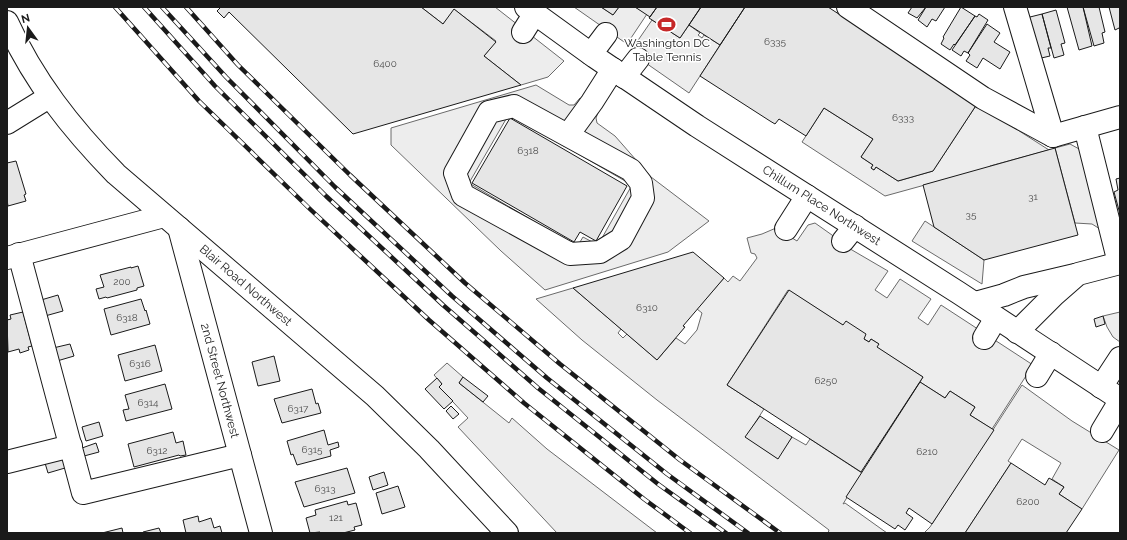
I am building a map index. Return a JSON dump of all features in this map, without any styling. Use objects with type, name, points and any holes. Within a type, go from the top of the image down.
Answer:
[{"type":"street","points":[[848,7],[983,98],[1054,136],[1120,117]]},
{"type":"street","points":[[1015,7],[1054,136]]},
{"type":"street","points":[[523,32],[538,12]]},
{"type":"street","name":"Chillum Place Northwest","points":[[538,12],[591,54],[697,126],[806,196],[849,234],[975,303],[1120,400]]},
{"type":"street","name":"Blair Road Northwest","points":[[7,22],[28,64],[49,97],[75,130],[100,158],[119,177],[380,402],[429,449],[505,533]]},
{"type":"street","points":[[591,54],[606,34]]},
{"type":"street","points":[[568,135],[592,102],[619,73],[638,59]]},
{"type":"street","points":[[7,123],[49,97]]},
{"type":"street","points":[[514,106],[568,135],[631,170],[641,183],[643,198],[621,238],[600,252],[570,254],[463,195],[455,173],[489,112],[514,106]]},
{"type":"street","points":[[975,303],[1004,295],[1024,287],[1119,263],[1085,127]]},
{"type":"street","points":[[786,229],[806,196]]},
{"type":"street","points":[[172,222],[13,256],[71,446],[83,493],[240,455]]},
{"type":"street","name":"2nd Street Northwest","points":[[172,222],[240,455],[261,533]]},
{"type":"street","points":[[1017,332],[1054,295],[1078,274]]},
{"type":"street","points":[[984,338],[996,318]]},
{"type":"street","points":[[1036,376],[1051,353]]},
{"type":"street","points":[[1101,387],[1120,358]]},
{"type":"street","points":[[1102,431],[1120,400]]},
{"type":"street","points":[[7,462],[71,446]]},
{"type":"shaded area","points":[[421,7],[495,7],[564,61],[548,77],[521,85],[484,56],[496,41],[455,10],[443,24]]},
{"type":"shaded area","points":[[574,7],[601,7],[613,15],[619,7],[635,7],[647,14],[627,44]]},
{"type":"shaded area","points":[[652,20],[680,38],[689,25],[700,33],[698,35],[702,38],[704,35],[720,45],[689,93],[630,52]]},
{"type":"shaded area","points":[[536,85],[569,105],[574,105],[580,98],[599,110],[596,118],[597,123],[615,136],[651,177],[709,221],[668,252],[545,290],[501,251],[391,145],[391,128]],"holes":[[[509,114],[632,185],[598,245],[583,237],[577,247],[469,183]]]},
{"type":"shaded area","points":[[977,104],[1049,150],[885,196],[802,142],[824,108],[873,139],[861,157],[873,165],[871,168],[874,170],[876,167],[898,181],[933,171]]},
{"type":"shaded area","points":[[1070,144],[1081,150],[1100,229],[1092,224],[1075,223],[1055,148]]},
{"type":"shaded area","points":[[925,221],[984,260],[982,284],[912,241]]},
{"type":"shaded area","points":[[815,223],[839,240],[840,243],[888,271],[875,290],[887,298],[900,279],[931,299],[918,318],[928,325],[941,305],[1033,365],[992,429],[970,415],[975,407],[950,391],[945,398],[920,382],[923,377],[876,347],[879,344],[871,339],[869,342],[788,290],[727,385],[764,409],[746,437],[777,458],[792,437],[806,445],[810,439],[862,473],[843,504],[845,503],[887,533],[828,533],[829,530],[657,400],[582,340],[536,299],[573,288],[621,329],[618,333],[623,338],[627,334],[657,360],[676,338],[685,344],[697,330],[702,313],[697,309],[724,278],[728,282],[733,276],[740,281],[757,258],[755,254],[751,253],[747,238],[776,228],[797,241],[808,225]]},
{"type":"shaded area","points":[[1120,312],[1120,342],[1113,337],[1103,316]]},
{"type":"shaded area","points":[[447,363],[463,377],[459,383],[509,423],[512,418],[547,449],[657,533],[557,533],[458,427],[468,418],[439,387],[442,384],[434,375]]},
{"type":"shaded area","points":[[1022,385],[1072,421],[1119,450],[1082,509],[1059,494],[1064,487],[1052,479],[1061,463],[1022,439],[1008,461],[1011,463],[965,533],[924,533],[930,527]]},
{"type":"building","points":[[221,7],[421,7],[443,24],[454,9],[496,42],[484,56],[521,85],[353,134],[229,12],[224,18],[217,11]]},
{"type":"building","points":[[601,7],[619,7],[613,15]]},
{"type":"building","points":[[635,7],[657,7],[650,17]]},
{"type":"building","points":[[657,7],[701,7],[680,38],[649,18]]},
{"type":"building","points":[[701,7],[745,7],[720,45],[689,25]]},
{"type":"building","points":[[745,7],[828,7],[977,104],[933,171],[898,181],[876,167],[874,170],[871,168],[873,165],[861,157],[873,139],[824,108],[806,136],[779,119],[775,124],[700,76]]},
{"type":"building","points":[[912,7],[926,7],[917,18],[908,13]]},
{"type":"building","points":[[926,7],[945,7],[936,21],[932,19],[927,27],[918,20]]},
{"type":"building","points":[[961,7],[975,16],[950,50],[941,44],[944,38],[943,37]]},
{"type":"building","points":[[1067,7],[1083,7],[1092,46],[1079,50]]},
{"type":"building","points":[[1083,7],[1099,7],[1105,32],[1102,33],[1104,43],[1094,46]]},
{"type":"building","points":[[1109,7],[1120,7],[1120,31],[1119,28],[1115,30]]},
{"type":"building","points":[[1056,10],[1065,43],[1061,44],[1064,55],[1054,58],[1042,14]]},
{"type":"building","points":[[979,14],[988,20],[968,53],[964,51],[961,56],[952,50],[975,16],[977,17]]},
{"type":"building","points":[[1042,14],[1051,48],[1048,48],[1050,56],[1037,59],[1026,18]]},
{"type":"building","points":[[987,24],[1000,33],[994,42],[1010,52],[1000,69],[983,58],[977,68],[966,61],[970,55],[968,53]]},
{"type":"building","points":[[510,118],[627,186],[596,241],[580,232],[574,242],[472,183]]},
{"type":"building","points":[[1055,148],[1078,235],[984,260],[934,227],[923,185]]},
{"type":"building","points":[[16,161],[26,194],[24,195],[26,201],[8,206],[7,163]]},
{"type":"building","points":[[1120,178],[1120,214],[1114,192],[1118,190],[1116,179]]},
{"type":"building","points":[[693,252],[724,278],[683,326],[685,327],[657,360],[573,288]]},
{"type":"building","points":[[138,266],[144,286],[137,288],[137,290],[99,299],[96,289],[104,287],[100,275]]},
{"type":"building","points":[[789,290],[843,325],[846,321],[866,334],[864,339],[869,342],[871,339],[879,344],[877,347],[923,377],[861,472],[727,385]]},
{"type":"building","points":[[58,295],[63,311],[45,316],[41,300]]},
{"type":"building","points":[[141,299],[150,324],[111,335],[104,309]]},
{"type":"building","points":[[23,312],[32,346],[28,347],[29,350],[20,353],[19,349],[8,352],[7,320],[11,319],[10,315]]},
{"type":"building","points":[[1103,316],[1105,324],[1096,327],[1094,319]]},
{"type":"building","points":[[70,344],[74,356],[57,361],[53,348]]},
{"type":"building","points":[[155,345],[162,371],[125,381],[118,355]]},
{"type":"building","points":[[274,356],[280,381],[258,386],[252,362]]},
{"type":"building","points":[[463,377],[488,396],[483,402],[459,383]]},
{"type":"building","points":[[437,378],[442,384],[439,387],[453,401],[444,409],[425,389]]},
{"type":"building","points":[[920,382],[945,398],[950,391],[975,407],[970,415],[994,430],[932,524],[909,508],[906,513],[913,518],[905,530],[898,525],[895,529],[846,497]]},
{"type":"building","points":[[165,384],[172,409],[126,421],[123,410],[129,409],[125,395]]},
{"type":"building","points":[[312,389],[316,404],[318,403],[321,413],[282,423],[274,399]]},
{"type":"building","points":[[451,406],[459,414],[453,419],[446,411]]},
{"type":"building","points":[[760,416],[792,437],[778,459],[745,437]]},
{"type":"building","points":[[99,422],[103,436],[86,441],[82,427]]},
{"type":"building","points":[[324,430],[328,445],[338,442],[339,447],[330,450],[331,456],[297,465],[293,454],[291,455],[287,441]]},
{"type":"building","points":[[173,432],[176,443],[183,441],[186,455],[179,455],[134,467],[128,444]]},
{"type":"building","points":[[96,443],[99,452],[84,456],[82,448]]},
{"type":"building","points":[[63,458],[65,468],[48,473],[45,463]]},
{"type":"building","points":[[1011,463],[1045,485],[1049,478],[1064,487],[1059,494],[1082,509],[1066,533],[965,533]]},
{"type":"building","points":[[347,468],[355,493],[304,507],[295,482]]},
{"type":"building","points":[[384,472],[388,485],[373,490],[369,477]]},
{"type":"building","points":[[398,486],[405,507],[382,514],[376,493]]},
{"type":"building","points":[[347,501],[348,505],[356,503],[362,525],[354,527],[355,530],[343,533],[310,533],[306,518],[316,515],[315,510]]},
{"type":"building","points":[[198,516],[199,522],[211,518],[214,528],[220,526],[222,533],[186,533],[183,520]]},
{"type":"building","points":[[122,528],[123,533],[102,533]]},
{"type":"building","points":[[159,528],[161,533],[143,532]]},
{"type":"railway","points":[[115,7],[199,101],[311,210],[429,320],[524,403],[644,499],[690,533]]},
{"type":"railway","points":[[144,7],[215,86],[326,196],[443,305],[538,388],[658,484],[726,533]]},
{"type":"railway","points":[[162,7],[226,77],[335,187],[452,296],[547,378],[667,474],[748,533]]},
{"type":"railway","points":[[186,7],[238,65],[350,175],[465,283],[560,364],[680,460],[780,533]]},
{"type":"place","name":"Washington DC Table Tennis","points":[[667,24]]}]
